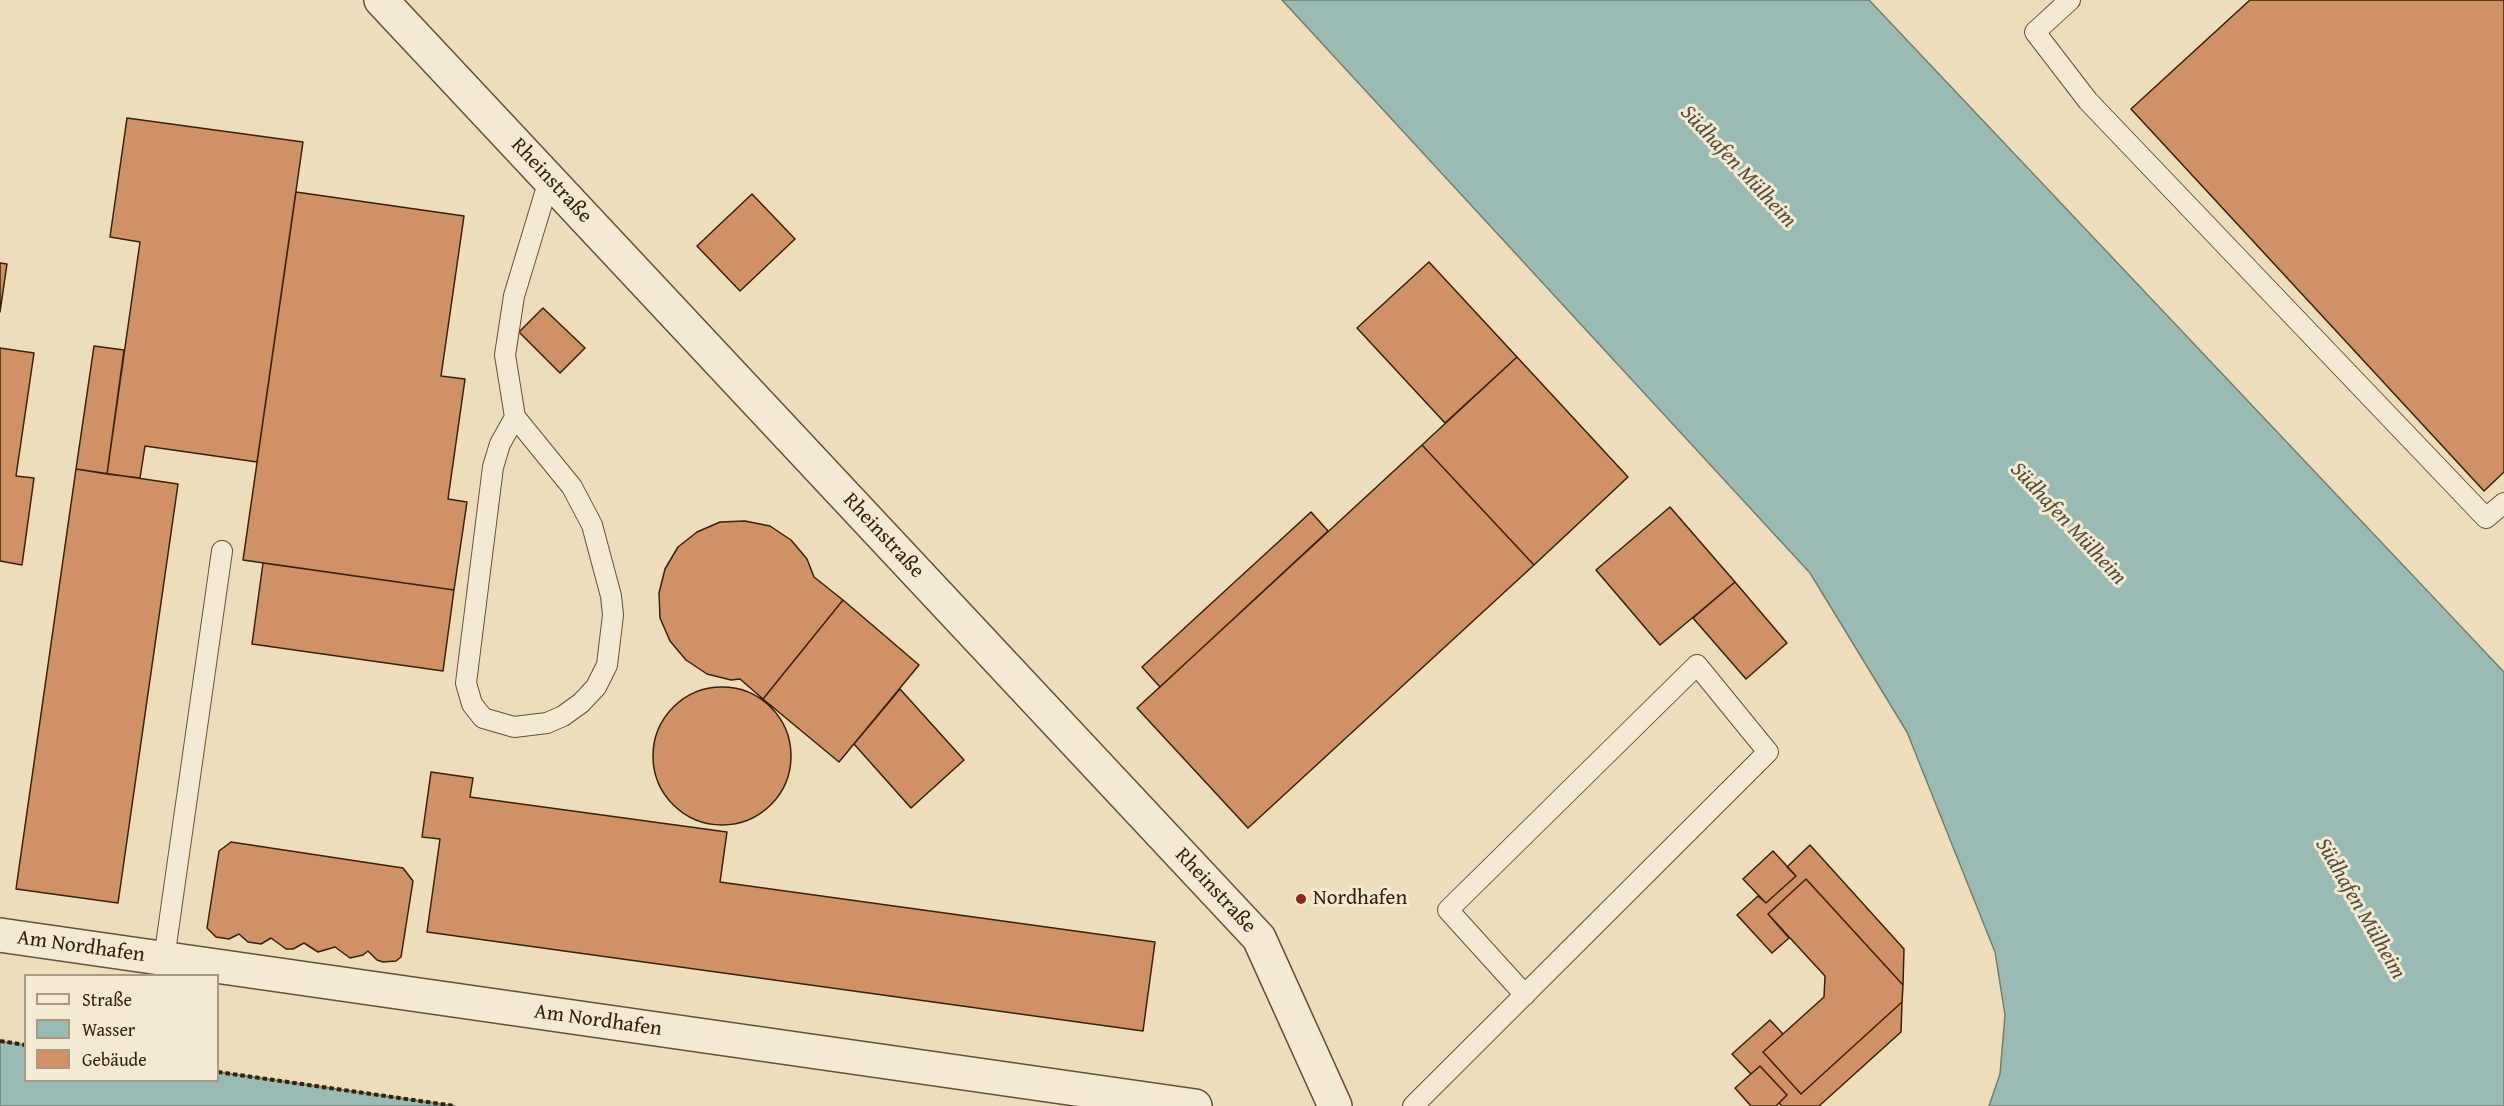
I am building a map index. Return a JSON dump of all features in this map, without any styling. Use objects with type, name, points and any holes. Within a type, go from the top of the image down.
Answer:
[{"type":"street","name":"Rheinstraße","points":[[381,0],[1259,938],[1335,1106]]},
{"type":"street","name":"Am Nordhafen","points":[[0,935],[1195,1106]]},
{"type":"lane","points":[[2070,0],[2035,32],[2088,101],[2486,518],[2504,503]]},
{"type":"lane","points":[[516,417],[500,444],[493,467],[466,683],[472,704],[483,718],[514,727],[547,723],[563,716],[596,687],[607,665],[613,615],[592,525],[572,487],[516,417],[505,355],[514,296],[549,180]]},
{"type":"lane","points":[[164,959],[222,551]]},
{"type":"lane","points":[[1413,1106],[1525,995],[1768,752],[1697,664],[1448,910],[1525,995]]},
{"type":"path","points":[[0,1041],[24,1044]]},
{"type":"path","points":[[219,1072],[455,1106]]},
{"type":"water","name":"Südhafen Mülheim","points":[[1282,0],[1869,0],[2504,672],[2504,1106],[1989,1106],[2000,1074],[2005,1015],[1995,952],[1907,732],[1810,573]]},
{"type":"water","points":[[0,1041],[24,1045],[24,1082],[219,1082],[219,1072],[455,1106],[0,1106]]},
{"type":"building","points":[[2250,0],[2504,0],[2504,472],[2484,491],[2131,109]]},
{"type":"building","points":[[127,118],[303,142],[257,462],[145,446],[140,478],[107,474],[140,242],[110,237]]},
{"type":"building","points":[[296,192],[464,216],[441,376],[465,379],[448,499],[467,502],[454,590],[243,560]]},
{"type":"building","points":[[752,194],[795,239],[740,291],[697,246]]},
{"type":"building","points":[[1429,262],[1517,357],[1445,423],[1357,328]]},
{"type":"building","points":[[0,263],[7,264],[0,312]]},
{"type":"building","points":[[543,308],[585,348],[560,373],[519,332]]},
{"type":"building","points":[[94,346],[124,350],[107,474],[76,469]]},
{"type":"building","points":[[0,348],[34,353],[16,476],[34,478],[22,565],[0,561]]},
{"type":"building","points":[[1517,357],[1628,477],[1534,565],[1422,445]]},
{"type":"building","points":[[1422,445],[1534,565],[1248,828],[1137,708]]},
{"type":"building","points":[[76,469],[178,484],[118,903],[16,889]]},
{"type":"building","points":[[1670,507],[1735,582],[1660,645],[1596,570]]},
{"type":"building","points":[[1311,512],[1328,531],[1160,687],[1142,667]]},
{"type":"building","points":[[745,521],[770,526],[791,540],[807,559],[814,577],[843,600],[763,699],[740,679],[731,680],[707,674],[686,660],[670,641],[660,618],[659,593],[665,569],[678,547],[697,532],[720,522]]},
{"type":"building","points":[[263,563],[454,590],[443,671],[252,644]]},
{"type":"building","points":[[1735,582],[1787,643],[1746,679],[1693,618]]},
{"type":"building","points":[[843,600],[919,665],[839,762],[763,699]]},
{"type":"building","points":[[722,687],[748,693],[771,707],[785,730],[791,756],[785,782],[771,805],[748,819],[722,825],[696,819],[673,805],[659,782],[653,756],[659,730],[673,707],[696,693]]},
{"type":"building","points":[[900,689],[964,760],[911,808],[854,744]]},
{"type":"building","points":[[431,772],[473,778],[470,797],[727,832],[720,882],[1155,942],[1143,1031],[427,932],[440,839],[422,837]]},
{"type":"building","points":[[231,842],[403,868],[413,881],[401,957],[396,961],[383,962],[377,960],[368,951],[363,955],[350,958],[335,947],[318,952],[304,943],[293,949],[286,949],[271,938],[261,944],[248,942],[239,934],[229,939],[216,937],[207,928],[219,851]]},
{"type":"building","points":[[1810,845],[1904,949],[1903,985],[1806,879],[1768,914],[1789,938],[1772,953],[1737,915],[1758,896],[1766,903],[1796,876],[1787,867]]},
{"type":"building","points":[[1773,851],[1796,876],[1766,903],[1743,879]]},
{"type":"building","points":[[1806,879],[1903,985],[1902,1002],[1801,1094],[1763,1052],[1824,997],[1825,976],[1768,914]]},
{"type":"building","points":[[1902,1002],[1901,1032],[1819,1106],[1782,1106],[1779,1103],[1787,1095],[1760,1066],[1751,1074],[1732,1054],[1770,1020],[1783,1034],[1763,1052],[1801,1094]]},
{"type":"building","points":[[1760,1066],[1787,1095],[1776,1106],[1751,1106],[1735,1088]]},
{"type":"place","name":"Nordhafen","points":[[1301,899]]}]
